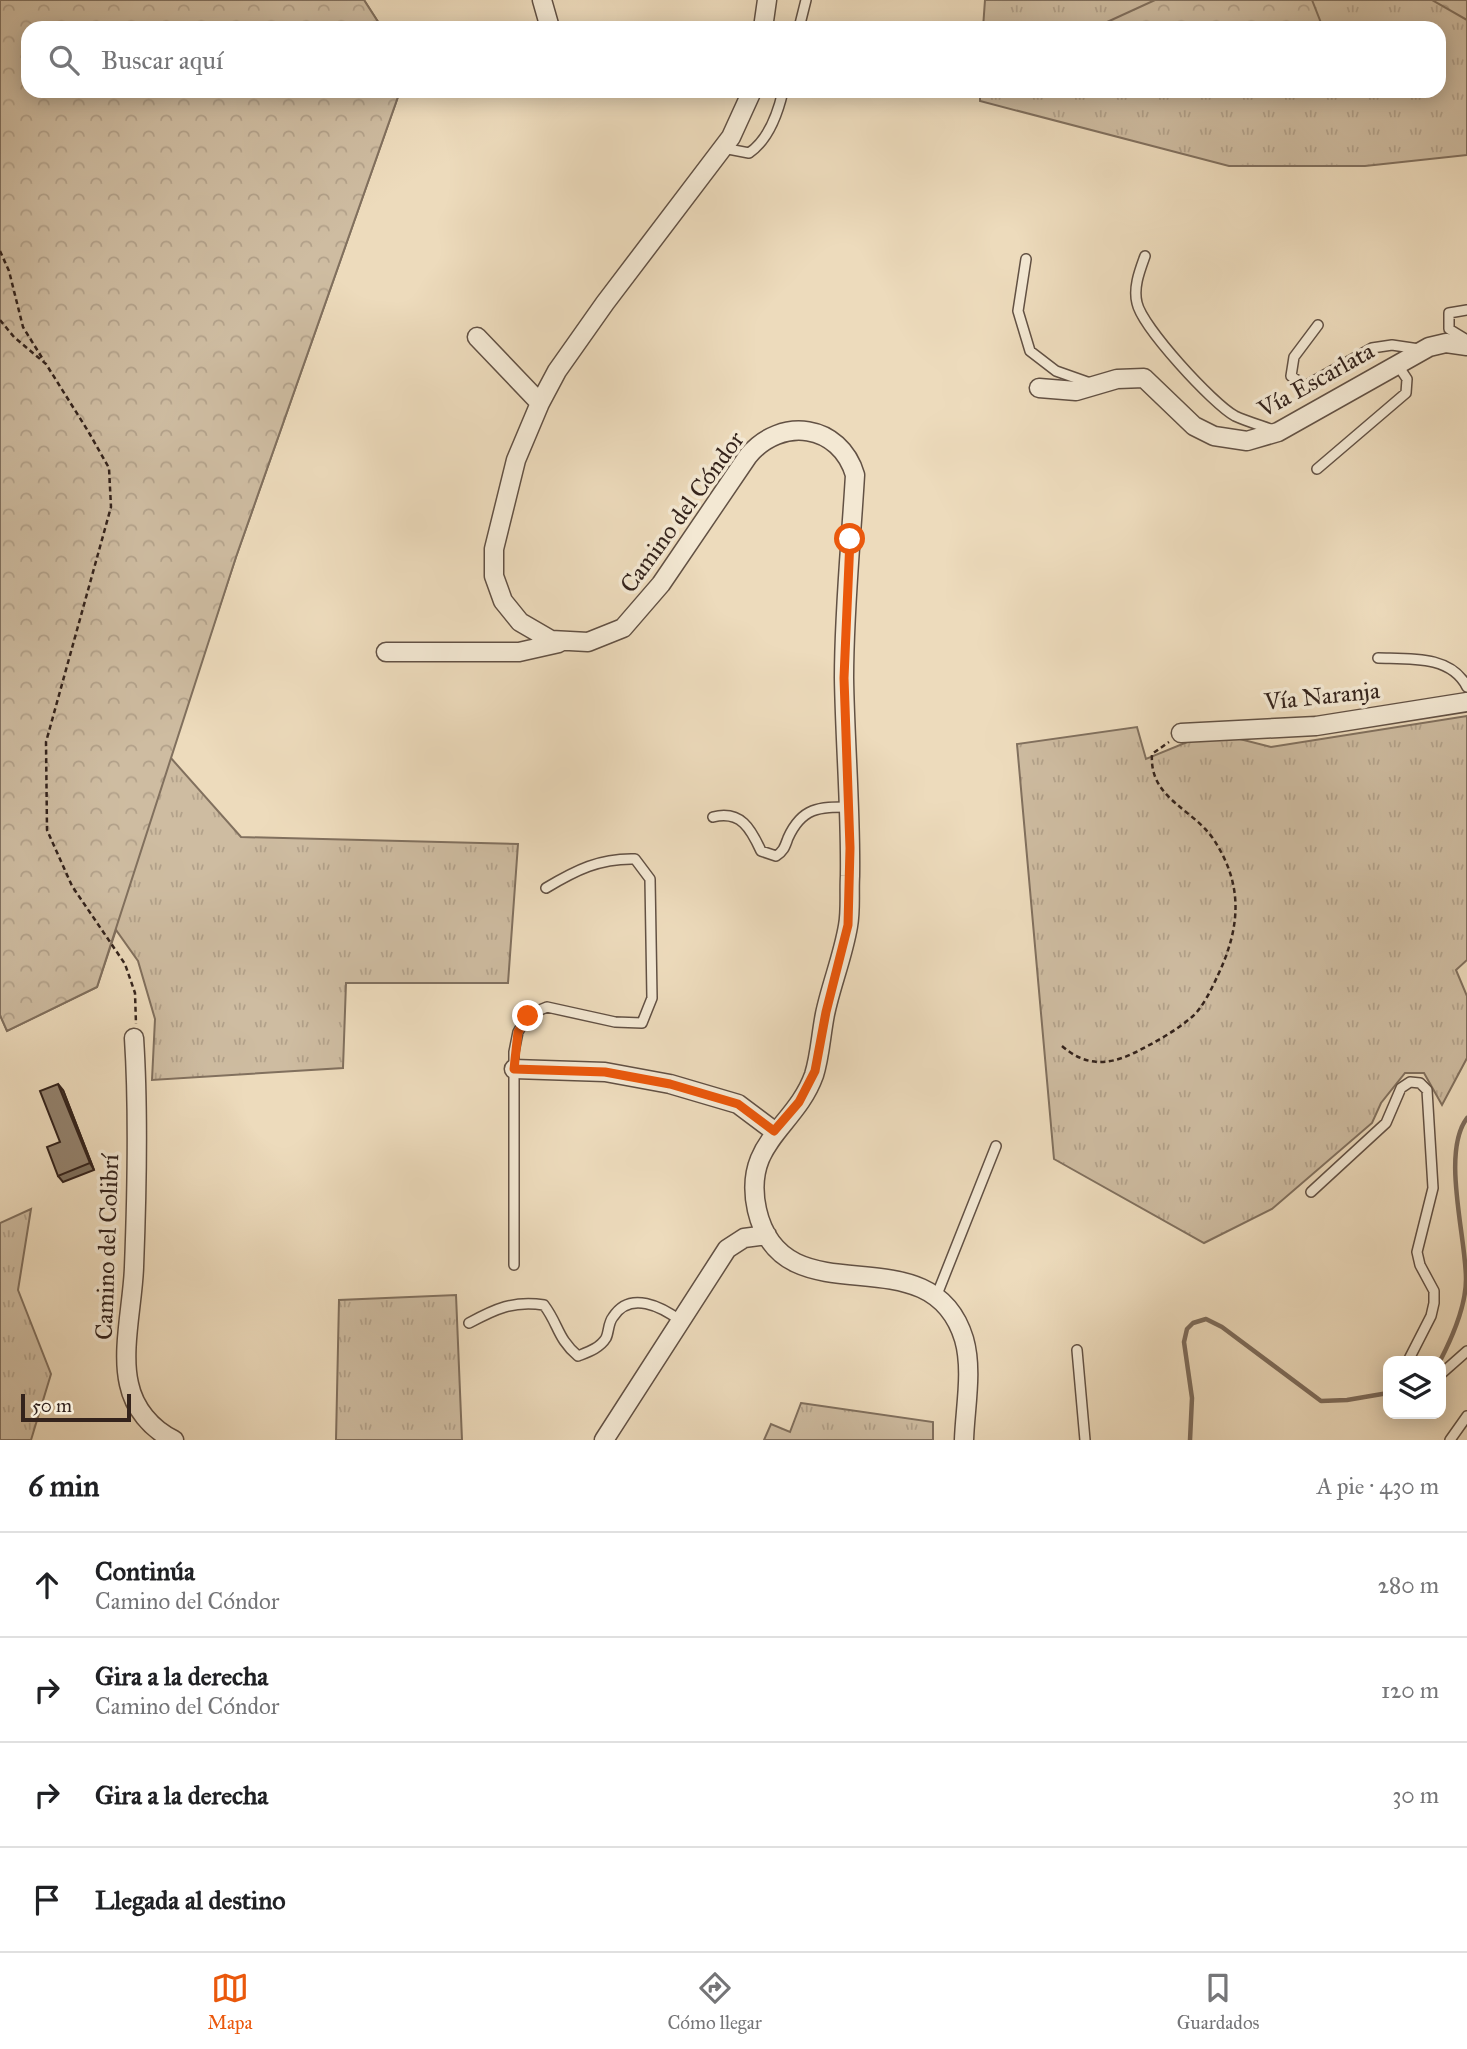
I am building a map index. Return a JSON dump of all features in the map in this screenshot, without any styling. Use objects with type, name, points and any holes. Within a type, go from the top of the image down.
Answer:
[{"type":"street","points":[[542,0],[548,21]]},
{"type":"street","points":[[763,21],[767,0]]},
{"type":"street","name":"Camino del Cóndor","points":[[749,98],[738,126],[723,148],[605,303],[557,371],[540,403],[507,489],[494,549],[494,576],[503,601],[520,622],[541,636],[562,642],[600,639],[633,620],[748,456],[764,440],[795,429],[827,437],[848,457],[855,475],[845,605],[844,678],[849,807],[848,925],[826,1012],[815,1071],[799,1102],[774,1131],[761,1154],[755,1180],[757,1209],[767,1235]]},
{"type":"street","points":[[477,337],[540,403]]},
{"type":"street","name":"Vía Escarlata","points":[[1039,388],[1076,391],[1124,378],[1144,378],[1194,426],[1225,439],[1247,441],[1278,432],[1423,351],[1446,343],[1467,346]]},
{"type":"street","points":[[386,652],[519,652],[562,642]]},
{"type":"street","name":"Vía Naranja","points":[[1181,733],[1316,726],[1467,702]]},
{"type":"street","name":"Camino del Colibrí","points":[[134,1038],[134,1268],[127,1371],[132,1394],[143,1415],[160,1432],[174,1440]]},
{"type":"street","points":[[514,1069],[605,1072],[670,1084],[738,1104],[774,1131]]},
{"type":"street","points":[[604,1440],[727,1250],[744,1238],[767,1235],[774,1246],[809,1268],[844,1276],[902,1279],[936,1297],[953,1317],[966,1349],[964,1440]]},
{"type":"lane","points":[[801,21],[806,0]]},
{"type":"lane","points":[[723,148],[749,153],[760,146],[781,98]]},
{"type":"lane","points":[[1145,256],[1137,279],[1137,304],[1152,331],[1191,376],[1233,415],[1278,432]]},
{"type":"lane","points":[[1026,259],[1018,311],[1030,351],[1056,371],[1099,385]]},
{"type":"lane","points":[[1467,310],[1449,313],[1447,324],[1449,329],[1467,340]]},
{"type":"lane","points":[[1318,325],[1294,357],[1291,376],[1305,386],[1371,348],[1392,345],[1423,351]]},
{"type":"lane","points":[[1317,469],[1406,393],[1407,379],[1397,364]]},
{"type":"lane","points":[[1378,657],[1436,661],[1467,687]]},
{"type":"lane","points":[[713,817],[728,815],[741,820],[751,829],[761,851],[770,856],[780,853],[793,827],[811,810],[820,807],[849,807]]},
{"type":"lane","points":[[514,1265],[514,1069],[518,1032],[528,1016],[547,1007],[615,1022],[642,1023],[652,998],[650,879],[635,859],[612,858],[580,867],[546,888]]},
{"type":"lane","points":[[1311,1192],[1386,1124],[1401,1088],[1410,1082],[1420,1083],[1427,1090],[1433,1188],[1417,1252],[1420,1265],[1434,1290],[1434,1303],[1431,1316],[1411,1356]]},
{"type":"lane","points":[[936,1297],[996,1146]]},
{"type":"lane","points":[[469,1323],[497,1308],[523,1301],[544,1305],[555,1319],[561,1341],[578,1356],[593,1350],[605,1339],[611,1318],[622,1306],[641,1302],[661,1307],[681,1321]]},
{"type":"lane","points":[[1077,1350],[1085,1440]]},
{"type":"lane","points":[[1446,1370],[1467,1351]]},
{"type":"lane","points":[[1450,1440],[1467,1416]]},
{"type":"path","points":[[0,251],[9,271],[23,327],[109,467],[111,508],[46,742],[47,830],[72,886],[125,964],[136,1008],[134,1038]]},
{"type":"path","points":[[0,320],[14,337],[46,363]]},
{"type":"path","points":[[1062,1046],[1074,1057],[1098,1064],[1119,1060],[1153,1044],[1195,1014],[1231,946],[1237,904],[1230,868],[1213,838],[1168,799],[1156,781],[1151,766],[1152,754],[1181,733]]},
{"type":"green space","points":[[0,0],[364,0],[378,21],[21,21],[21,98],[398,98],[236,557],[170,757],[241,837],[518,844],[508,983],[346,983],[343,1068],[152,1080],[155,1019],[138,961],[116,930],[97,987],[7,1031],[0,1015]]},
{"type":"green space","points":[[0,0],[364,0],[378,21],[21,21],[21,98],[398,98],[236,557],[97,987],[7,1031],[0,1015]]},
{"type":"green space","points":[[985,0],[1467,0],[1467,155],[1365,166],[1229,166],[980,101],[980,98],[1446,98],[1446,21],[984,21]]},
{"type":"green space","points":[[1155,0],[1312,0],[1320,21],[1109,21]]},
{"type":"green space","points":[[1432,0],[1467,0],[1467,20]]},
{"type":"green space","points":[[1467,716],[1467,960],[1456,970],[1467,996],[1467,1058],[1442,1105],[1424,1073],[1405,1073],[1381,1103],[1372,1123],[1272,1209],[1204,1243],[1054,1159],[1017,744],[1137,727],[1146,759],[1202,736],[1228,736],[1271,747]]},
{"type":"green space","points":[[31,1209],[18,1290],[51,1374],[31,1440],[0,1440],[0,1223]]},
{"type":"green space","points":[[456,1295],[462,1440],[336,1440],[339,1300]]},
{"type":"green space","points":[[801,1403],[933,1422],[933,1440],[764,1440],[771,1424],[790,1432]]},
{"type":"building","points":[[58,1084],[90,1163],[58,1176],[47,1147],[60,1142],[40,1091]]},
{"type":"waterway","points":[[1442,1356],[1464,1300],[1465,1261],[1455,1173],[1459,1133],[1467,1118]]},
{"type":"waterway","points":[[1190,1440],[1192,1398],[1184,1342],[1187,1329],[1193,1323],[1206,1319],[1222,1327],[1321,1401],[1383,1394]]},
{"type":"route","points":[[528,1016],[518,1032],[514,1069],[575,1069],[670,1084],[738,1104],[774,1131],[792,1113],[806,1093],[815,1071],[826,1012],[848,925],[850,848],[844,678],[845,605],[850,539]]}]
